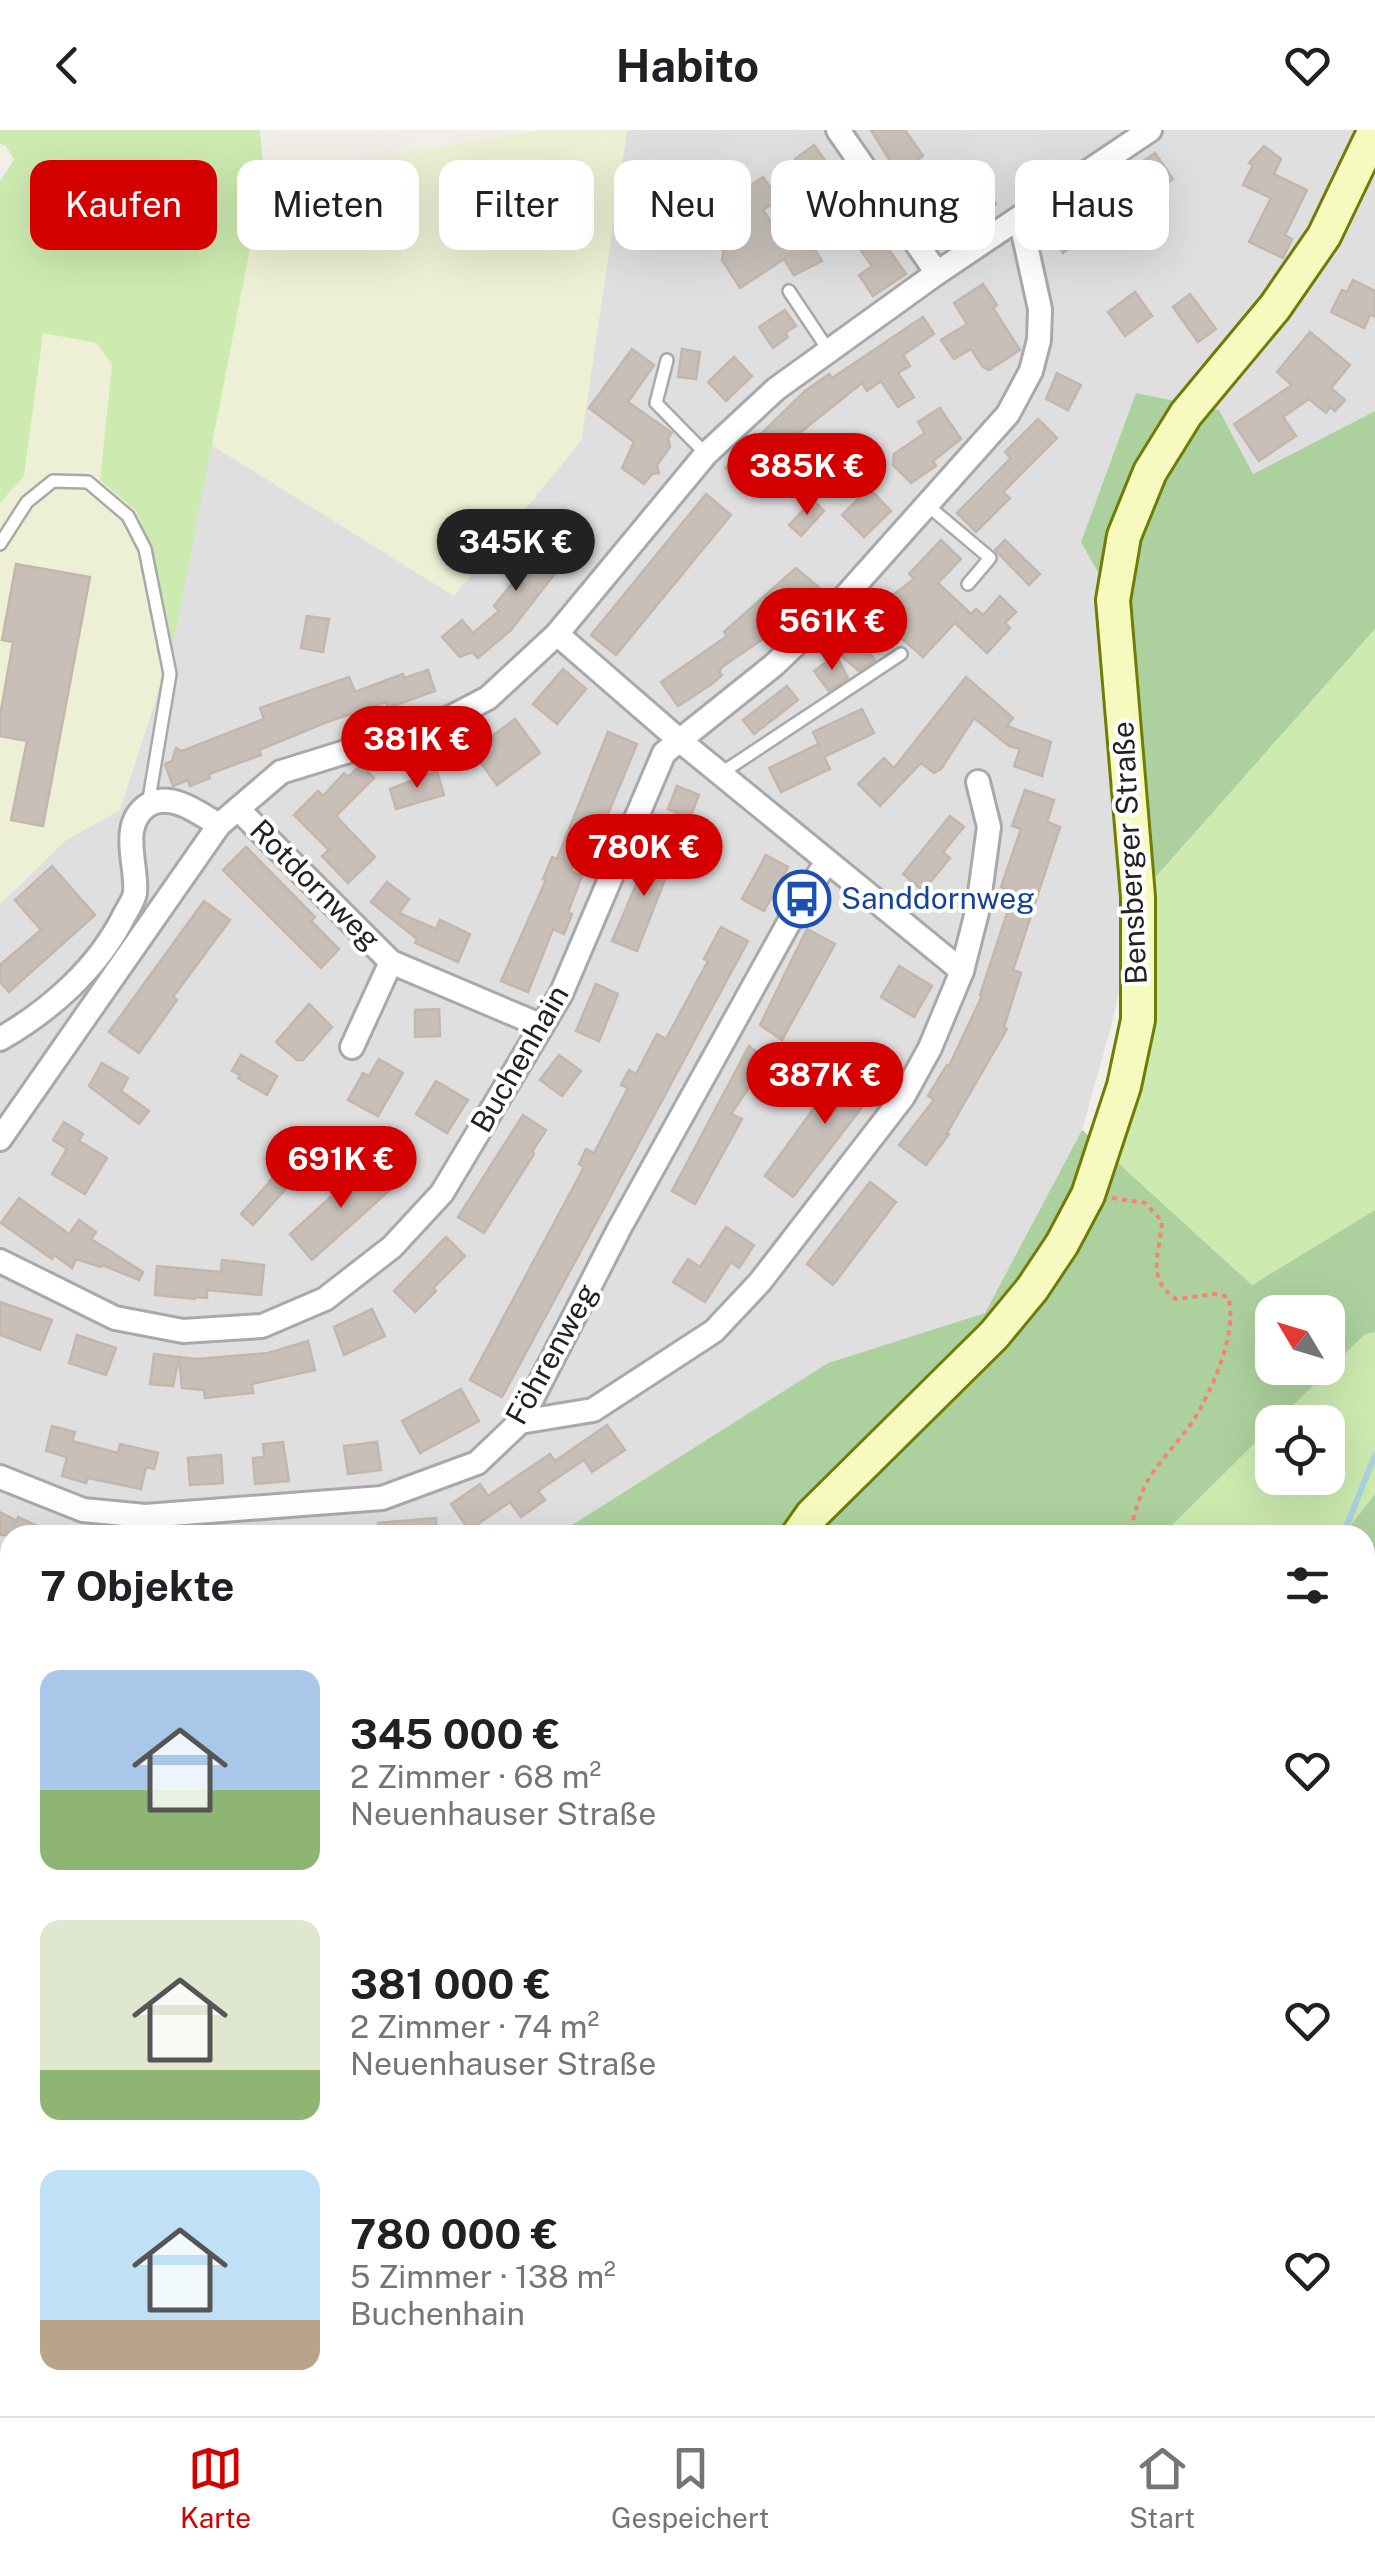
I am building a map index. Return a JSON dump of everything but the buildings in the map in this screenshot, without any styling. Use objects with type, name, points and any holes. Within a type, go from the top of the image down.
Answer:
[{"type":"main road","name":"Bensberger Straße","points":[[806,1525],[994,1335],[1052,1259],[1088,1195],[1124,1086],[1138,1020],[1138,898],[1113,600],[1124,536],[1150,472],[1186,414],[1275,308],[1324,236],[1375,130]]},
{"type":"street","points":[[838,130],[938,273]]},
{"type":"street","points":[[1106,160],[1150,130]]},
{"type":"street","points":[[0,1139],[219,825],[281,772],[464,712],[509,682],[557,634],[706,454],[776,389],[1015,221]]},
{"type":"street","points":[[678,739],[774,665],[842,600],[1008,414],[1031,371],[1039,340],[1040,309],[1027,250]]},
{"type":"street","points":[[557,634],[720,774],[962,971]]},
{"type":"street","name":"Buchenhain","points":[[0,1261],[115,1318],[183,1332],[262,1326],[325,1299],[392,1248],[442,1192],[560,994],[664,754],[678,739]]},
{"type":"street","points":[[520,1422],[593,1410],[714,1331],[760,1282],[904,1097],[930,1048],[962,971],[978,908],[990,826],[978,782]]},
{"type":"street","points":[[0,1039],[43,1011],[83,973],[116,933],[135,895],[131,840],[136,819],[148,806],[163,800],[184,804],[219,825]]},
{"type":"street","name":"Rotdornweg","points":[[238,808],[391,962],[542,1026]]},
{"type":"street","name":"Föhrenweg","points":[[0,1478],[83,1510],[145,1516],[382,1498],[477,1463],[520,1422],[648,1177],[802,899],[827,862]]},
{"type":"street","name":"Rotdornweg","points":[[352,1047],[391,962]]},
{"type":"lane","points":[[790,291],[829,351]]},
{"type":"lane","points":[[667,360],[656,403],[706,454]]},
{"type":"lane","points":[[0,544],[27,502],[53,481],[88,482],[128,516],[145,549],[170,674],[148,806]]},
{"type":"lane","points":[[927,505],[990,558],[968,584]]},
{"type":"lane","points":[[720,774],[901,654]]},
{"type":"path","points":[[1088,1195],[1145,1203],[1162,1221],[1156,1278],[1162,1290],[1176,1299],[1215,1294],[1228,1297],[1231,1319],[1211,1386],[1194,1420],[1149,1478],[1132,1525]]},
{"type":"shaded area","points":[[627,130],[1375,130],[1375,411],[1253,474],[1137,393],[1081,542],[1113,600],[1138,897],[1113,1019],[1082,1130],[985,1313],[828,1363],[572,1525],[0,1525],[0,904],[66,840],[120,810],[173,646],[210,444],[454,595],[581,441],[614,218],[614,250],[751,250],[751,160],[623,160]]},
{"type":"green space","points":[[0,130],[260,130],[263,160],[237,160],[237,250],[250,250],[173,646],[152,549],[136,511],[100,480],[112,365],[97,343],[43,333],[24,476],[0,503],[0,181],[14,160],[6,146],[0,144]]},
{"type":"green space","points":[[540,130],[627,130],[623,160],[614,160],[614,218],[581,441],[454,596],[210,444],[249,250],[419,250],[419,160],[360,160]]},
{"type":"green space","points":[[43,333],[97,343],[112,365],[100,480],[136,511],[152,549],[173,646],[120,810],[66,840],[0,904],[0,503],[24,476]]},
{"type":"green space","points":[[1136,393],[1219,410],[1253,474],[1375,411],[1375,629],[1138,897],[1113,600],[1081,542]]},
{"type":"green space","points":[[1375,629],[1375,1210],[1252,1285],[1104,1150],[1138,897]]},
{"type":"green space","points":[[1082,1130],[1252,1285],[1375,1210],[1375,1332],[1365,1334],[1345,1354],[1345,1295],[1255,1295],[1255,1385],[1313,1385],[1293,1405],[1255,1405],[1255,1443],[1172,1525],[572,1525],[828,1363],[985,1313]]},
{"type":"green space","points":[[1375,1332],[1375,1494],[1351,1525],[1172,1525],[1255,1442],[1255,1495],[1345,1495],[1345,1405],[1292,1405],[1312,1385],[1345,1385],[1345,1353],[1365,1333]]},
{"type":"green space","points":[[1375,1494],[1375,1525],[1351,1525]]},
{"type":"waterway","points":[[1347,1525],[1375,1455]]},
{"type":"place","name":"Sanddornweg","points":[[802,899]]}]
